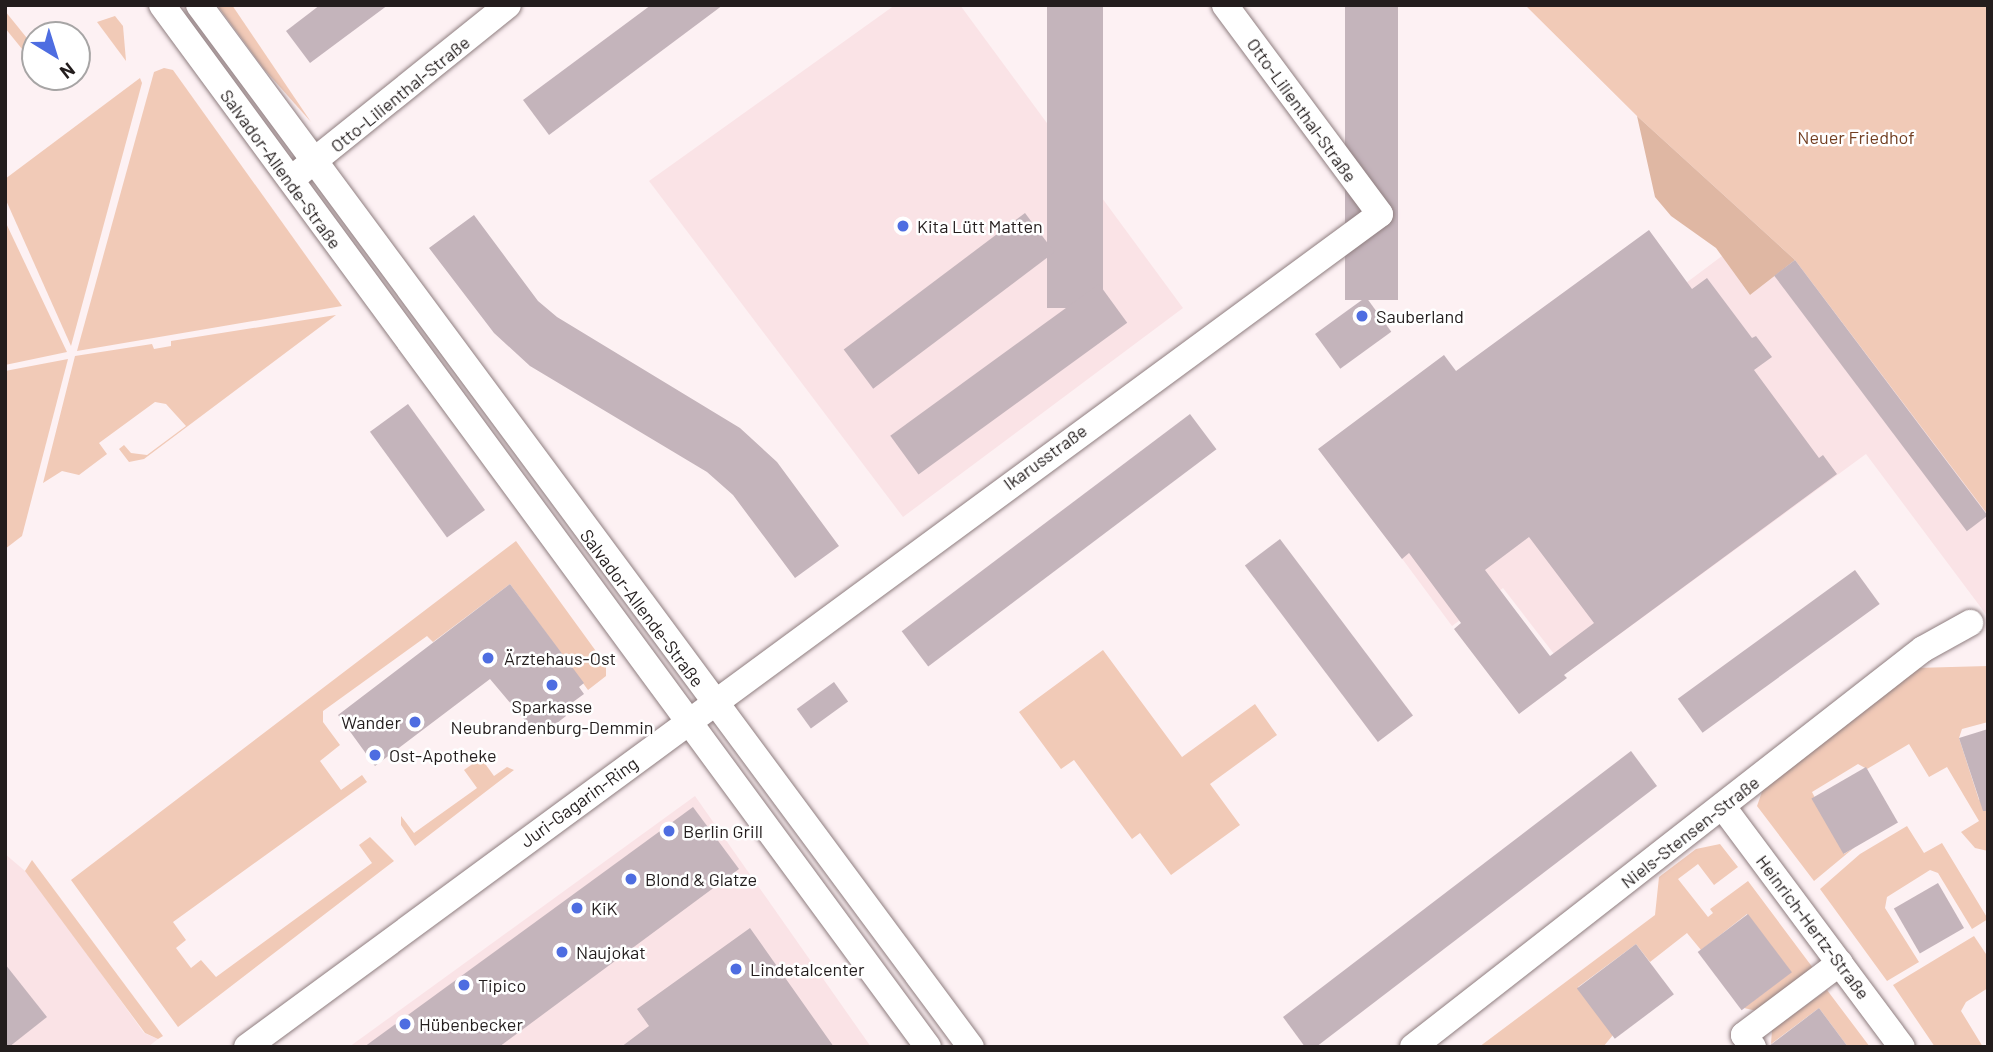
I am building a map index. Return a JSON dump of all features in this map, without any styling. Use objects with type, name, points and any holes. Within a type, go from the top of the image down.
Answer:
[{"type":"street","name":"Salvador-Allende-Straße","points":[[162,5],[688,723],[714,704],[312,163],[198,5]]},
{"type":"street","name":"Otto-Lilienthal-Straße","points":[[289,180],[508,5]]},
{"type":"street","name":"Otto-Lilienthal-Straße","points":[[1225,5],[1380,214]]},
{"type":"street","name":"Ikarusstraße","points":[[714,704],[894,567],[1380,214]]},
{"type":"street","name":"Niels-Stensen-Straße","points":[[1413,1047],[1923,649],[1970,622]]},
{"type":"street","points":[[714,704],[971,1047]]},
{"type":"street","points":[[688,723],[928,1047]]},
{"type":"street","name":"Juri-Gagarin-Ring","points":[[247,1047],[688,723]]},
{"type":"street","name":"Heinrich-Hertz-Straße","points":[[1723,807],[1902,1047]]},
{"type":"street","points":[[1753,1047],[1744,1035],[1840,963]]},
{"type":"shaded area","name":"Kita Lütt Matten","points":[[895,5],[960,5],[1183,308],[903,517],[649,181]]},
{"type":"shaded area","points":[[1637,116],[1795,260],[1750,295],[1716,248],[1671,216],[1655,197]]},
{"type":"shaded area","points":[[1722,256],[1750,295],[1795,260],[1988,515],[1988,617],[1866,454],[1568,672],[1503,588],[1452,626],[1372,518]]},
{"type":"shaded area","points":[[695,796],[871,1047],[349,1047]]},
{"type":"shaded area","points":[[5,854],[31,876],[144,1033],[158,1039],[148,1047],[5,1047]]},
{"type":"green space","points":[[217,5],[232,5],[311,122],[264,69]]},
{"type":"green space","name":"Neuer Friedhof","points":[[1525,5],[1988,5],[1988,515],[1795,260],[1637,116]]},
{"type":"green space","points":[[5,11],[21,31],[21,48],[5,28]]},
{"type":"green space","points":[[115,16],[123,26],[126,61],[97,22]]},
{"type":"green space","points":[[164,68],[173,70],[342,306],[77,351],[154,72]]},
{"type":"green space","points":[[140,78],[142,83],[71,346],[5,198],[5,179]]},
{"type":"green space","points":[[5,221],[67,352],[5,365]]},
{"type":"green space","points":[[336,315],[144,459],[129,462],[119,449],[124,445],[131,453],[147,455],[186,426],[166,404],[155,402],[99,443],[107,454],[79,475],[62,471],[43,483],[75,356],[152,344],[154,349],[171,346],[171,341]]},
{"type":"green space","points":[[68,359],[22,536],[5,549],[5,371]]},
{"type":"green space","points":[[516,541],[606,665],[606,676],[588,690],[510,584],[433,642],[427,636],[323,711],[323,722],[340,745],[320,761],[341,790],[362,775],[367,782],[173,922],[186,940],[176,948],[191,968],[201,960],[216,977],[372,863],[359,845],[370,837],[394,861],[178,1027],[71,880]]},
{"type":"green space","points":[[1103,650],[1182,757],[1255,704],[1277,735],[1210,784],[1240,825],[1171,875],[1140,833],[1132,839],[1074,760],[1061,769],[1019,712]]},
{"type":"green space","points":[[1988,666],[1988,722],[1962,729],[1959,738],[1979,800],[1988,798],[1988,851],[1975,848],[1961,832],[1979,821],[1947,767],[1929,777],[1909,744],[1867,769],[1858,764],[1812,792],[1844,854],[1855,847],[1814,881],[1757,806],[1763,789],[1915,668]]},
{"type":"green space","points":[[481,758],[494,776],[507,767],[514,770],[415,846],[401,825],[401,816],[414,833],[477,788],[464,770]]},
{"type":"green space","points":[[1907,826],[1924,853],[1942,843],[1988,919],[1972,929],[1938,873],[1930,870],[1887,897],[1885,908],[1919,962],[1887,981],[1820,889],[1860,854]]},
{"type":"green space","points":[[1720,844],[1738,867],[1714,885],[1698,864],[1678,879],[1708,917],[1713,913],[1710,909],[1748,881],[1813,968],[1757,1011],[1744,1008],[1791,972],[1747,914],[1701,950],[1687,933],[1650,962],[1636,944],[1578,987],[1613,1035],[1603,1047],[1479,1047],[1655,915],[1659,877],[1696,849]]},
{"type":"green space","points":[[32,860],[163,1036],[158,1039],[145,1033],[25,871]]},
{"type":"green space","points":[[1974,936],[1988,957],[1988,988],[1966,1002],[1961,1011],[1983,1047],[1935,1047],[1893,985]]},
{"type":"green space","points":[[1827,990],[1870,1047],[1848,1047],[1819,1008],[1771,1044],[1772,1030]]},
{"type":"building","points":[[320,5],[388,5],[310,63],[286,31]]},
{"type":"building","points":[[651,5],[723,5],[549,135],[523,100]]},
{"type":"building","points":[[1047,5],[1103,5],[1103,308],[1047,308]]},
{"type":"building","points":[[1345,5],[1398,5],[1398,300],[1345,300]]},
{"type":"building","points":[[1025,213],[1054,252],[873,389],[844,350]]},
{"type":"building","points":[[474,215],[538,301],[557,317],[740,428],[777,462],[839,546],[795,578],[733,495],[707,472],[530,366],[494,333],[429,248]]},
{"type":"building","points":[[1649,230],[1692,289],[1707,278],[1752,338],[1756,336],[1772,357],[1754,370],[1819,458],[1823,455],[1837,474],[1564,675],[1567,678],[1519,714],[1454,629],[1461,623],[1409,553],[1402,559],[1318,449],[1444,355],[1456,371]],"holes":[[[1529,537],[1594,623],[1550,656],[1485,570]]]},
{"type":"building","points":[[1795,260],[1988,516],[1967,531],[1774,276]]},
{"type":"building","points":[[1099,284],[1127,323],[918,474],[890,436]]},
{"type":"building","points":[[1366,297],[1391,332],[1340,369],[1315,334]]},
{"type":"building","points":[[408,404],[485,510],[447,538],[370,432]]},
{"type":"building","points":[[1190,414],[1216,449],[928,666],[902,631]]},
{"type":"building","points":[[1280,539],[1413,715],[1378,742],[1245,565]]},
{"type":"building","points":[[1855,570],[1880,604],[1703,733],[1678,699]]},
{"type":"building","name":"Ärztehaus-Ost","points":[[510,584],[584,683],[579,687],[584,694],[562,710],[566,716],[539,737],[490,679],[375,766],[338,715]]},
{"type":"building","points":[[834,682],[848,701],[811,728],[797,709]]},
{"type":"building","points":[[1988,729],[1988,811],[1983,811],[1959,738]]},
{"type":"building","points":[[1631,751],[1657,786],[1316,1047],[1305,1047],[1283,1017]]},
{"type":"building","points":[[1866,767],[1898,822],[1843,854],[1811,798]]},
{"type":"building","points":[[693,807],[739,869],[499,1047],[364,1047]]},
{"type":"building","points":[[1938,883],[1964,928],[1920,954],[1894,908]]},
{"type":"building","points":[[1748,914],[1792,972],[1742,1010],[1698,952]]},
{"type":"building","name":"Lindetalcenter","points":[[750,928],[834,1047],[621,1047],[649,1026],[637,1009]]},
{"type":"building","points":[[1636,944],[1674,994],[1615,1039],[1577,989]]},
{"type":"building","points":[[5,964],[47,1017],[9,1047],[5,1047]]},
{"type":"building","points":[[1819,1008],[1848,1047],[1768,1047],[1769,1046]]},
{"type":"place","name":"Kita Lütt Matten","points":[[903,226]]},
{"type":"place","name":"Sauberland","points":[[1362,316]]},
{"type":"place","name":"Ärztehaus-Ost","points":[[488,658]]},
{"type":"place","name":"Sparkasse Neubrandenburg-Demmin","points":[[552,685]]},
{"type":"place","name":"Wander","points":[[415,722]]},
{"type":"place","name":"Ost-Apotheke","points":[[375,755]]},
{"type":"place","name":"Berlin Grill","points":[[669,831]]},
{"type":"place","name":"Blond & Glatze","points":[[631,879]]},
{"type":"place","name":"KiK","points":[[577,908]]},
{"type":"place","name":"Naujokat","points":[[562,952]]},
{"type":"place","name":"Lindetalcenter","points":[[736,969]]},
{"type":"place","name":"Tipico","points":[[464,985]]},
{"type":"place","name":"Hübenbecker","points":[[405,1024]]}]
